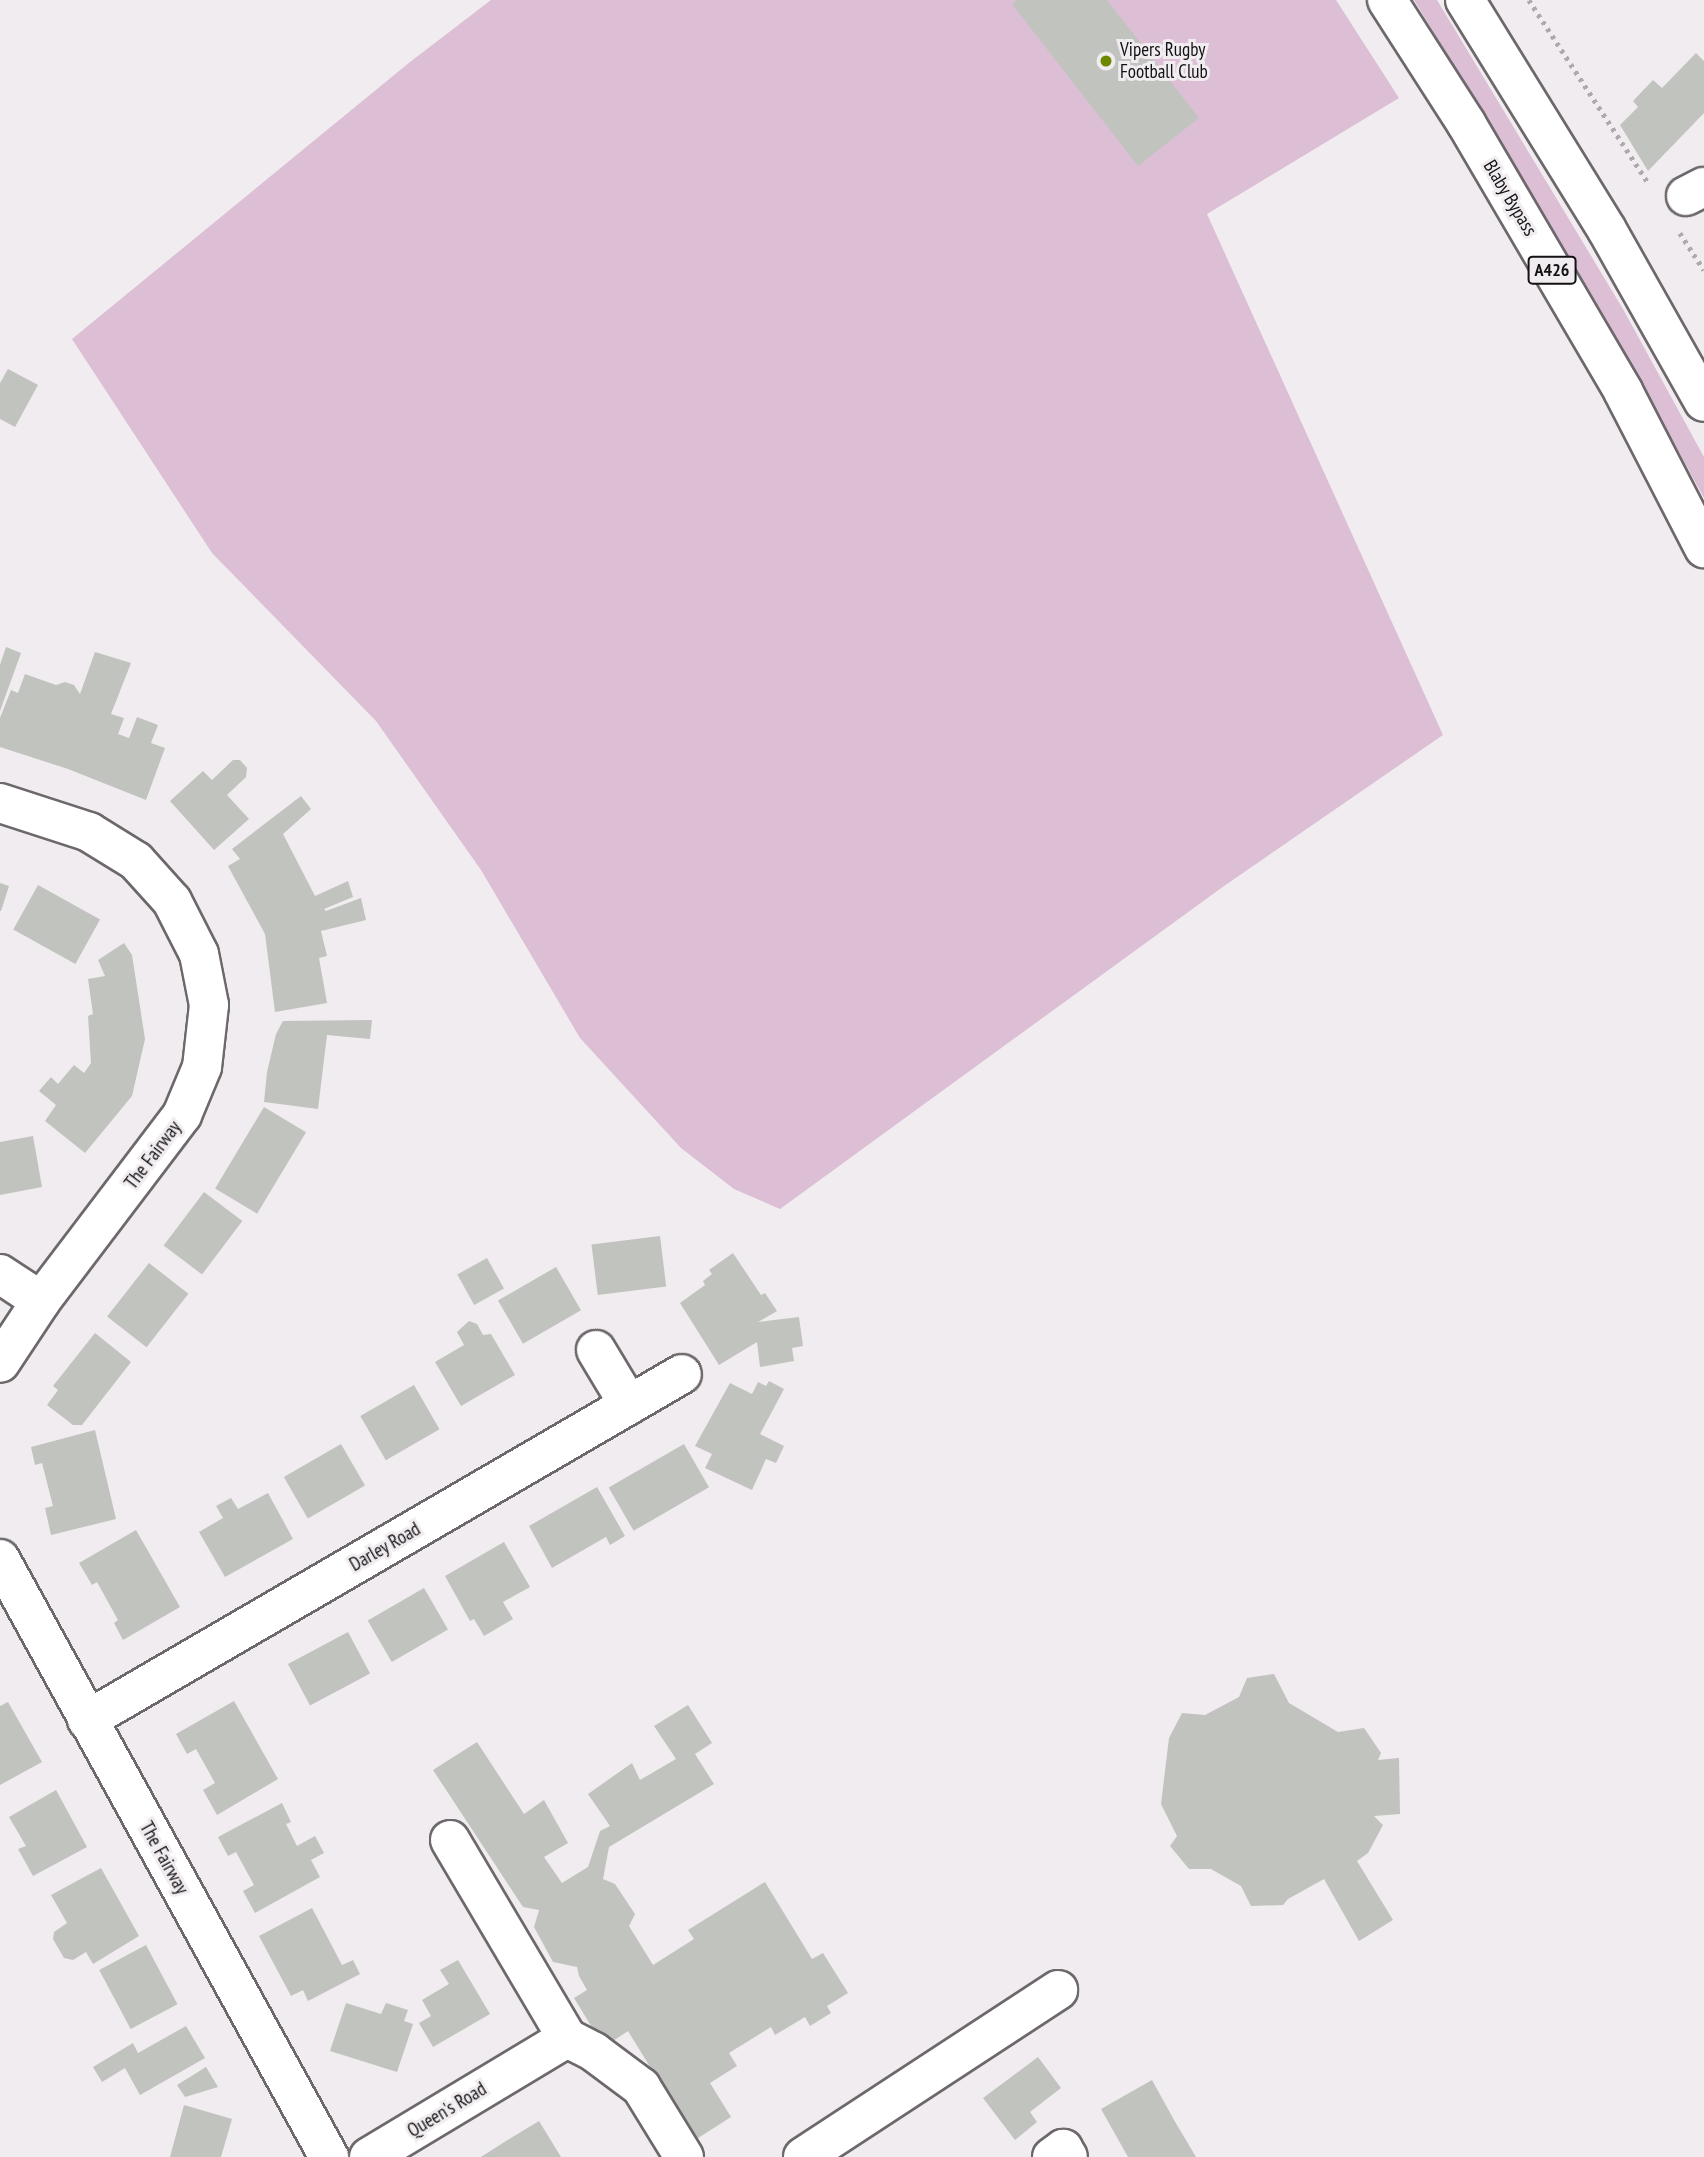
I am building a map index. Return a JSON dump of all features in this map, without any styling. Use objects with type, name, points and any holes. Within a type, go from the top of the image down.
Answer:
[{"type":"street","name":"Blaby Bypass","points":[[1387,0],[1466,123],[1623,391],[1704,548]]},
{"type":"street","points":[[1465,0],[1607,230],[1704,402]]},
{"type":"street","name":"The Fairway","points":[[0,803],[89,832],[136,861],[172,901],[199,954],[209,1005],[201,1067],[183,1115],[41,1301],[0,1363]]},
{"type":"street","points":[[0,1274],[41,1301]]},
{"type":"street","points":[[596,1350],[629,1405]]},
{"type":"street","name":"Darley Road","points":[[87,1720],[682,1374]]},
{"type":"street","name":"The Fairway","points":[[0,1559],[328,2157]]},
{"type":"street","points":[[450,1840],[567,2038],[594,2052],[641,2087],[684,2157]]},
{"type":"street","points":[[803,2157],[1058,1990]]},
{"type":"street","name":"Queen's Road","points":[[369,2157],[567,2038]]},
{"type":"street","points":[[1052,2157],[1063,2149],[1068,2157]]},
{"type":"path","points":[[1528,0],[1680,200],[1704,270]]},
{"type":"shaded area","points":[[491,0],[1336,0],[1399,98],[1207,214],[1443,735],[1224,886],[780,1209],[734,1189],[681,1148],[580,1038],[481,870],[376,721],[212,553],[72,339],[410,62]]},
{"type":"shaded area","points":[[1414,0],[1437,0],[1623,309],[1704,457],[1704,498],[1602,312]]},
{"type":"building","name":"Vipers Rugby Football Club","points":[[1017,0],[1107,0],[1199,118],[1138,166],[1012,4]]},
{"type":"building","points":[[1696,53],[1704,61],[1704,113],[1648,171],[1620,125],[1638,107],[1633,101],[1653,80],[1662,88]]},
{"type":"building","points":[[8,369],[38,385],[15,427],[0,419],[0,383]]},
{"type":"building","points":[[6,647],[21,653],[0,711],[0,665]]},
{"type":"building","points":[[95,652],[131,663],[111,714],[124,718],[118,734],[129,738],[137,717],[158,725],[151,743],[165,748],[146,800],[68,769],[0,747],[0,718],[11,690],[18,693],[25,674],[56,685],[65,682],[74,685],[80,694]]},
{"type":"building","points":[[233,760],[240,760],[247,768],[246,777],[227,795],[249,819],[214,850],[170,801],[203,771],[212,780]]},
{"type":"building","points":[[301,796],[311,809],[283,834],[315,896],[348,881],[353,897],[324,909],[326,911],[361,898],[366,920],[321,931],[327,956],[319,958],[327,1003],[275,1012],[265,934],[228,866],[240,859],[232,849]]},
{"type":"building","points":[[0,883],[9,886],[1,911],[0,911]]},
{"type":"building","points":[[38,885],[100,919],[75,964],[13,930]]},
{"type":"building","points":[[124,943],[132,955],[145,1039],[132,1096],[85,1153],[45,1121],[56,1105],[39,1091],[51,1077],[58,1084],[74,1065],[84,1073],[91,1063],[88,1016],[93,1014],[88,979],[105,976],[98,960]]},
{"type":"building","points":[[372,1020],[370,1039],[327,1035],[318,1109],[264,1102],[267,1072],[276,1034],[283,1021]]},
{"type":"building","points":[[264,1107],[306,1132],[257,1214],[215,1188]]},
{"type":"building","points":[[33,1136],[42,1187],[0,1195],[0,1142]]},
{"type":"building","points":[[204,1192],[242,1221],[202,1274],[164,1246]]},
{"type":"building","points":[[660,1236],[666,1287],[598,1295],[592,1244]]},
{"type":"building","points":[[733,1253],[761,1295],[765,1293],[777,1311],[758,1322],[799,1317],[803,1346],[792,1348],[794,1361],[760,1367],[757,1342],[719,1365],[680,1303],[705,1285],[703,1281],[712,1274],[709,1270]]},
{"type":"building","points":[[487,1258],[504,1289],[474,1305],[457,1274]]},
{"type":"building","points":[[149,1263],[188,1294],[147,1347],[107,1317]]},
{"type":"building","points":[[556,1267],[581,1310],[523,1344],[498,1300]]},
{"type":"building","points":[[469,1321],[477,1324],[483,1335],[491,1334],[515,1375],[461,1406],[435,1362],[464,1345],[457,1332]]},
{"type":"building","points":[[95,1333],[131,1362],[82,1425],[73,1425],[47,1405],[58,1390],[53,1386]]},
{"type":"building","points":[[769,1381],[784,1389],[760,1434],[784,1446],[776,1463],[766,1459],[752,1490],[705,1468],[712,1454],[695,1446],[730,1383],[752,1394],[758,1382],[766,1386]]},
{"type":"building","points":[[414,1385],[440,1429],[386,1460],[360,1416]]},
{"type":"building","points":[[95,1430],[116,1519],[51,1535],[45,1508],[53,1506],[42,1463],[35,1465],[31,1447]]},
{"type":"building","points":[[341,1444],[365,1486],[308,1519],[284,1477]]},
{"type":"building","points":[[684,1444],[709,1487],[634,1531],[609,1488]]},
{"type":"building","points":[[597,1487],[625,1536],[610,1545],[606,1537],[552,1568],[529,1526]]},
{"type":"building","points":[[268,1493],[293,1539],[225,1577],[199,1532],[223,1518],[216,1506],[231,1498],[238,1509]]},
{"type":"building","points":[[136,1530],[180,1607],[123,1640],[114,1623],[118,1620],[97,1582],[92,1585],[79,1563]]},
{"type":"building","points":[[504,1542],[530,1587],[503,1602],[513,1619],[484,1636],[474,1619],[470,1621],[445,1576]]},
{"type":"building","points":[[424,1588],[448,1630],[392,1662],[368,1620]]},
{"type":"building","points":[[348,1632],[370,1673],[310,1705],[288,1664]]},
{"type":"building","points":[[1274,1674],[1289,1703],[1338,1732],[1364,1728],[1381,1753],[1378,1760],[1399,1758],[1400,1814],[1374,1816],[1383,1825],[1368,1853],[1357,1861],[1393,1920],[1359,1941],[1324,1879],[1288,1899],[1283,1905],[1251,1906],[1241,1886],[1211,1869],[1189,1869],[1170,1846],[1177,1836],[1161,1804],[1169,1738],[1182,1713],[1205,1715],[1239,1697],[1247,1678]]},
{"type":"building","points":[[234,1701],[278,1779],[217,1815],[203,1790],[215,1783],[196,1749],[187,1754],[176,1734]]},
{"type":"building","points":[[8,1702],[42,1762],[0,1785],[0,1706]]},
{"type":"building","points":[[688,1705],[712,1743],[695,1754],[714,1784],[609,1847],[603,1879],[615,1884],[635,1914],[629,1926],[653,1965],[694,1939],[688,1930],[765,1882],[812,1959],[823,1953],[848,1993],[827,2006],[831,2013],[810,2026],[805,2017],[775,2035],[771,2027],[729,2053],[737,2066],[710,2083],[731,2117],[695,2140],[628,2031],[604,2047],[574,1998],[587,1990],[577,1967],[553,1962],[534,1927],[539,1910],[523,1907],[433,1770],[477,1742],[524,1814],[544,1800],[568,1843],[544,1857],[562,1883],[588,1867],[600,1831],[610,1826],[588,1794],[632,1763],[640,1780],[676,1759],[654,1726]]},
{"type":"building","points":[[56,1790],[87,1847],[33,1876],[18,1849],[26,1846],[9,1817]]},
{"type":"building","points":[[282,1803],[291,1822],[286,1824],[297,1846],[315,1836],[324,1853],[311,1860],[320,1877],[255,1913],[243,1891],[254,1885],[236,1852],[228,1856],[218,1837]]},
{"type":"building","points":[[101,1868],[139,1936],[93,1964],[86,1952],[73,1960],[64,1958],[53,1939],[54,1932],[67,1923],[51,1895]]},
{"type":"building","points":[[312,1908],[342,1965],[353,1960],[360,1974],[308,2001],[303,1990],[291,1996],[259,1936]]},
{"type":"building","points":[[146,1945],[177,2004],[131,2029],[99,1970]]},
{"type":"building","points":[[458,1960],[490,2014],[433,2047],[419,2023],[431,2016],[422,2000],[449,1984],[440,1970]]},
{"type":"building","points":[[346,2003],[381,2014],[386,2003],[408,2010],[404,2021],[413,2024],[397,2072],[330,2051]]},
{"type":"building","points":[[186,2026],[205,2058],[140,2095],[125,2068],[102,2082],[93,2067],[133,2043],[138,2053]]},
{"type":"building","points":[[1038,2057],[1061,2088],[1030,2112],[1037,2122],[1015,2140],[983,2098]]},
{"type":"building","points":[[206,2067],[218,2087],[185,2097],[177,2085]]},
{"type":"building","points":[[1152,2080],[1196,2157],[1128,2157],[1101,2109]]},
{"type":"building","points":[[184,2105],[232,2119],[221,2157],[170,2157]]},
{"type":"building","points":[[539,2121],[561,2157],[481,2157],[506,2141]]},
{"type":"place","name":"Vipers Rugby Football Club","points":[[1106,61]]}]
